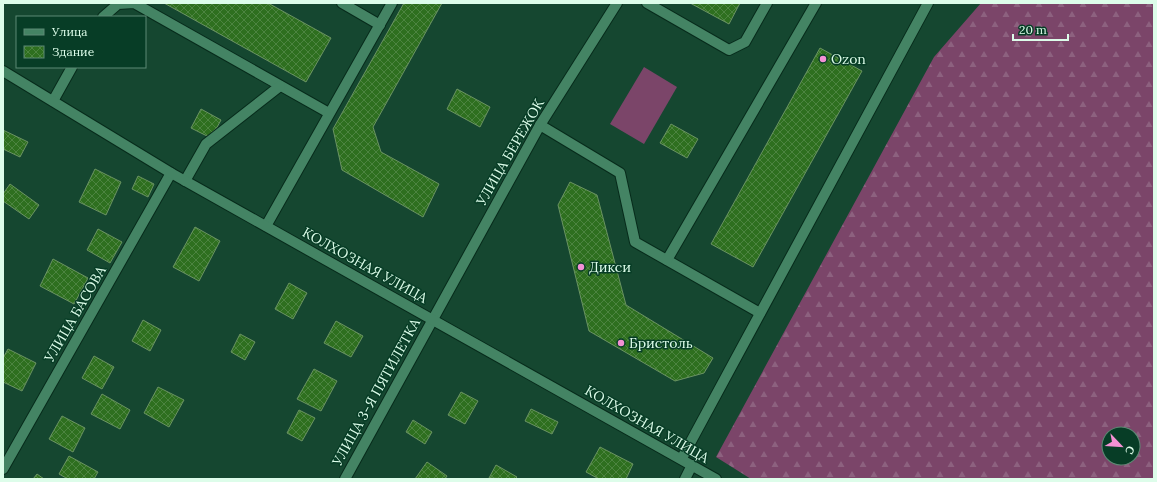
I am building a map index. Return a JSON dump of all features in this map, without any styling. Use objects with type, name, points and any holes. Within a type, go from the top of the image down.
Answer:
[{"type":"street","points":[[342,3],[380,25]]},
{"type":"street","points":[[266,226],[392,3]]},
{"type":"street","name":"УЛИЦА БЕРЕЖОК","points":[[433,319],[540,125],[617,3]]},
{"type":"street","points":[[647,3],[729,50],[745,42],[767,3]]},
{"type":"street","points":[[667,260],[816,3]]},
{"type":"street","points":[[682,458],[928,3]]},
{"type":"street","points":[[104,16],[118,4],[134,4],[329,113]]},
{"type":"street","points":[[53,102],[71,68]]},
{"type":"street","name":"КОЛХОЗНАЯ УЛИЦА","points":[[3,71],[171,173],[682,458],[716,479]]},
{"type":"street","points":[[185,181],[206,144],[280,86]]},
{"type":"street","points":[[540,125],[620,173],[635,242],[760,313]]},
{"type":"street","name":"УЛИЦА БАСОВА","points":[[3,469],[171,173]]},
{"type":"street","name":"УЛИЦА 3-Я ПЯТИЛЕТКА","points":[[345,479],[433,319]]},
{"type":"street","points":[[685,479],[692,465]]},
{"type":"green space","points":[[981,3],[1154,3],[1154,479],[751,479],[716,457],[934,57]]},
{"type":"green space","points":[[644,67],[677,87],[644,144],[610,124]]},
{"type":"building","points":[[164,3],[268,3],[331,38],[306,82]]},
{"type":"building","points":[[404,3],[442,3],[373,127],[381,152],[439,184],[423,217],[342,170],[333,129]]},
{"type":"building","points":[[690,3],[740,3],[729,24]]},
{"type":"building","points":[[820,48],[862,71],[753,267],[711,244]]},
{"type":"building","points":[[457,89],[490,107],[480,127],[447,109]]},
{"type":"building","points":[[201,109],[221,120],[211,138],[191,128]]},
{"type":"building","points":[[671,124],[698,139],[687,158],[660,143]]},
{"type":"building","points":[[3,130],[28,142],[20,157],[3,149]]},
{"type":"building","points":[[95,169],[121,182],[106,215],[79,202]]},
{"type":"building","points":[[138,176],[154,184],[148,197],[132,189]]},
{"type":"building","points":[[570,182],[597,195],[626,305],[713,358],[704,373],[675,381],[589,331],[558,205]]},
{"type":"building","points":[[10,184],[39,205],[29,219],[3,201],[3,194]]},
{"type":"building","points":[[195,227],[220,241],[199,281],[173,267]]},
{"type":"building","points":[[98,229],[122,242],[110,263],[87,250]]},
{"type":"building","points":[[53,259],[88,278],[74,304],[40,286]]},
{"type":"building","points":[[289,283],[307,293],[293,319],[275,309]]},
{"type":"building","points":[[143,320],[161,330],[150,351],[132,341]]},
{"type":"building","points":[[336,321],[363,336],[351,357],[324,343]]},
{"type":"building","points":[[240,334],[255,342],[245,360],[231,352]]},
{"type":"building","points":[[8,349],[36,363],[22,391],[3,382],[3,358]]},
{"type":"building","points":[[94,356],[114,367],[102,389],[82,378]]},
{"type":"building","points":[[314,369],[337,381],[321,411],[297,399]]},
{"type":"building","points":[[158,387],[184,400],[169,427],[144,413]]},
{"type":"building","points":[[461,392],[478,401],[465,424],[448,415]]},
{"type":"building","points":[[102,394],[130,410],[120,429],[91,414]]},
{"type":"building","points":[[531,409],[558,422],[552,434],[525,421]]},
{"type":"building","points":[[299,410],[315,418],[302,441],[287,433]]},
{"type":"building","points":[[62,416],[85,428],[73,452],[49,439]]},
{"type":"building","points":[[413,420],[432,432],[425,444],[406,432]]},
{"type":"building","points":[[600,447],[633,464],[626,479],[599,479],[586,472]]},
{"type":"building","points":[[69,456],[98,472],[94,479],[68,479],[59,474]]},
{"type":"building","points":[[427,462],[447,476],[445,479],[415,479]]},
{"type":"building","points":[[496,465],[517,477],[515,479],[489,478]]},
{"type":"building","points":[[37,474],[44,479],[33,479]]},
{"type":"place","name":"Ozon","points":[[823,59]]},
{"type":"place","name":"Дикси","points":[[581,267]]},
{"type":"place","name":"Бристоль","points":[[621,343]]}]
